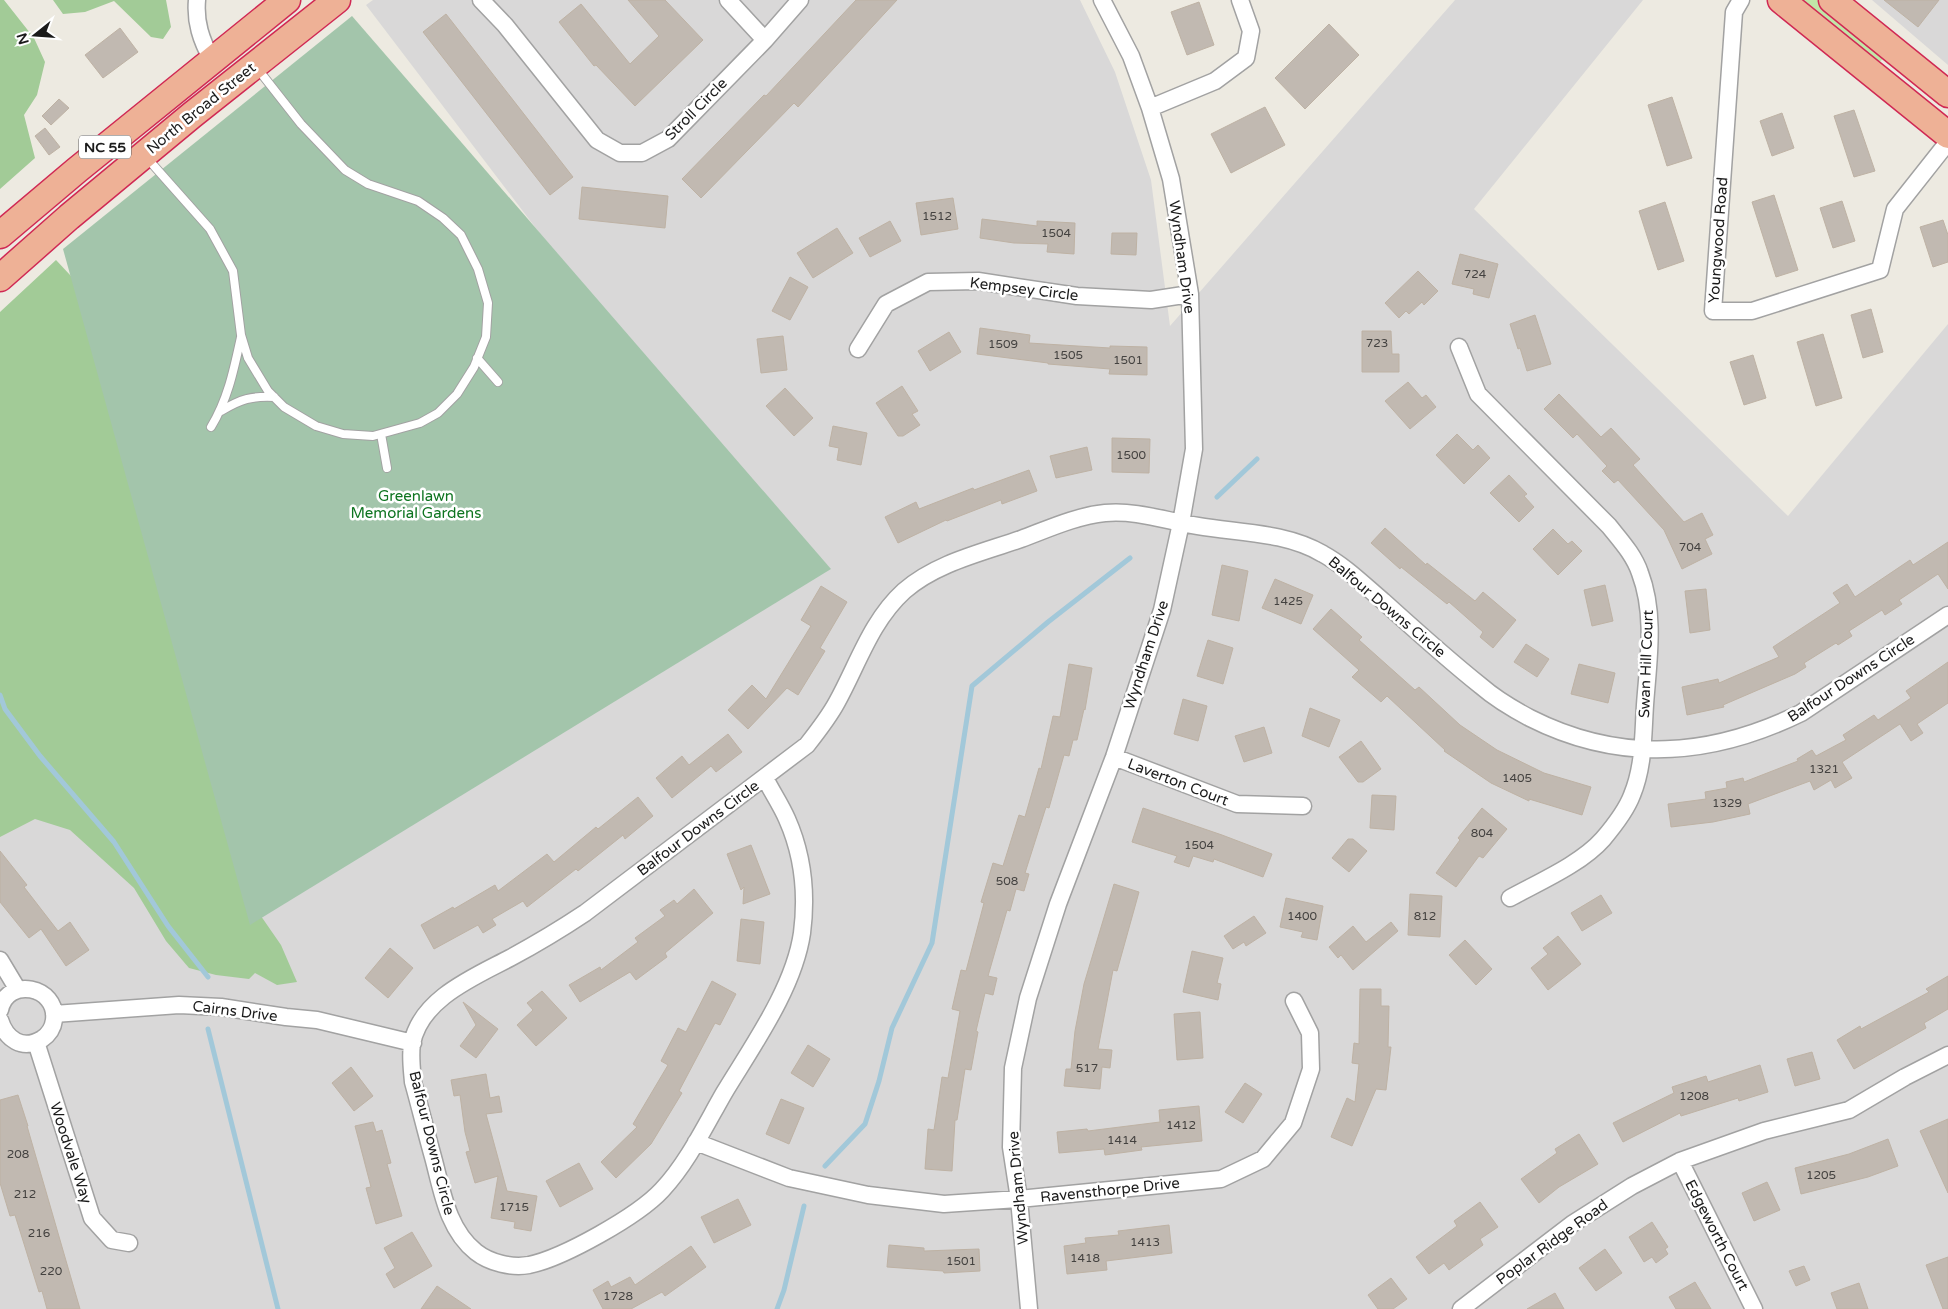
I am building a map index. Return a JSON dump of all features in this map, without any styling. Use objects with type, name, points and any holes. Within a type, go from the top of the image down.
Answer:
[{"type":"highway","name":"North Broad Street","points":[[0,235],[287,0]]},
{"type":"highway","name":"North Broad Street","points":[[0,278],[144,154],[254,64],[337,0]]},
{"type":"highway","points":[[1781,0],[1948,135]]},
{"type":"highway","points":[[1832,0],[1948,94]]},
{"type":"street","points":[[197,0],[199,32],[212,60]]},
{"type":"street","name":"Stroll Circle","points":[[481,0],[505,25],[597,140],[620,153],[642,153],[668,139],[765,40],[800,0]]},
{"type":"street","points":[[728,0],[765,40]]},
{"type":"street","name":"Wyndham Drive","points":[[1028,1309],[1019,1199],[1011,1147],[1014,1068],[1028,998],[1058,904],[1114,757],[1162,610],[1181,524],[1194,449],[1190,294],[1171,180],[1150,108],[1131,56],[1102,0]]},
{"type":"street","points":[[1150,108],[1215,81],[1246,58],[1251,31],[1240,0]]},
{"type":"street","name":"Youngwood Road","points":[[1740,0],[1734,12],[1713,311],[1752,311],[1880,270],[1895,209],[1948,142]]},
{"type":"street","name":"Kempsey Circle","points":[[858,349],[886,304],[928,282],[978,281],[1077,296],[1151,300],[1190,294]]},
{"type":"street","name":"Swan Hill Court","points":[[1459,347],[1478,394],[1609,526],[1628,549],[1640,572],[1647,595],[1650,618],[1643,750],[1632,795],[1618,819],[1601,841],[1576,860],[1510,898]]},
{"type":"street","name":"Balfour Downs Circle","points":[[764,778],[787,820],[803,874],[804,905],[802,934],[795,963],[784,991],[696,1142],[678,1171],[661,1192],[643,1207],[604,1232],[554,1258],[527,1265],[510,1265],[495,1262],[477,1253],[461,1236],[451,1220],[413,1082],[411,1065],[412,1042],[432,1007],[453,988],[554,933],[585,913],[807,744],[823,725],[838,700],[870,636],[888,608],[903,592],[929,573],[1075,519],[1104,513],[1133,512],[1181,524],[1264,535],[1310,546],[1325,554],[1349,572],[1483,689],[1511,708],[1552,729],[1576,738],[1643,750],[1710,745],[1734,740],[1775,726],[1801,713],[1948,615]]},
{"type":"street","name":"Laverton Court","points":[[1114,757],[1237,804],[1303,806]]},
{"type":"street","points":[[0,960],[18,990]]},
{"type":"street","points":[[0,1010],[4,1000],[18,990],[26,988],[42,993],[53,1006],[54,1023],[50,1032],[43,1038],[27,1044],[10,1038],[4,1031],[0,1020]]},
{"type":"street","name":"Ravensthorpe Drive","points":[[696,1142],[789,1178],[868,1195],[944,1204],[1019,1199],[1222,1178],[1263,1159],[1293,1123],[1311,1069],[1310,1033],[1294,1001]]},
{"type":"street","name":"Cairns Drive","points":[[54,1014],[179,1005],[206,1006],[317,1020],[412,1042]]},
{"type":"street","name":"Woodvale Way","points":[[36,1042],[92,1218],[112,1240],[129,1243]]},
{"type":"street","name":"Poplar Ridge Road","points":[[1469,1307],[1572,1224],[1632,1186],[1680,1161],[1764,1131],[1849,1110],[1905,1077],[1948,1055]]},
{"type":"street","name":"Edgeworth Court","points":[[1680,1161],[1754,1309]]},
{"type":"lane","points":[[144,154],[210,229],[218,243],[233,271],[241,335],[248,358],[268,391],[284,407],[316,426],[343,434],[374,436],[420,423],[438,413],[457,394],[478,358],[486,337],[488,303],[478,269],[461,235],[443,218],[418,201],[368,184],[345,170],[301,124],[254,64]]},
{"type":"lane","points":[[211,427],[222,411],[233,377],[241,335]]},
{"type":"lane","points":[[478,358],[498,382]]},
{"type":"lane","points":[[222,411],[239,401],[256,396],[274,398]]},
{"type":"lane","points":[[381,434],[387,468]]},
{"type":"shaded area","points":[[373,0],[1080,0],[1115,72],[1151,180],[1170,326],[1455,0],[1643,0],[1474,209],[1788,516],[1948,324],[1948,1309],[0,1309],[0,827],[627,348],[366,5]]},
{"type":"shaded area","points":[[1872,0],[1948,0],[1948,65]]},
{"type":"green space","points":[[0,0],[4,0],[34,38],[45,62],[37,95],[24,115],[35,158],[0,189]]},
{"type":"green space","points":[[53,0],[166,0],[171,27],[163,39],[151,37],[114,1],[85,12],[63,14]]},
{"type":"green space","points":[[1797,0],[1817,0],[1885,56],[1879,63],[1846,40]]},
{"type":"green space","name":"Greenlawn Memorial Gardens","points":[[352,16],[831,569],[250,925],[63,249]]},
{"type":"green space","points":[[56,260],[86,292],[252,903],[281,945],[297,982],[277,985],[255,973],[249,979],[216,975],[189,968],[166,941],[134,888],[70,830],[35,819],[0,837],[0,312]]},
{"type":"building","points":[[628,0],[665,0],[703,40],[635,106],[596,65],[594,66],[559,22],[581,4],[630,64],[659,36]]},
{"type":"building","points":[[856,0],[897,0],[798,107],[794,103],[701,198],[682,179],[764,95],[766,96]]},
{"type":"building","points":[[1884,0],[1939,0],[1918,27]]},
{"type":"building","points":[[1199,2],[1214,45],[1187,55],[1171,12]]},
{"type":"building","points":[[446,14],[573,177],[550,195],[423,32]]},
{"type":"building","points":[[1329,24],[1359,55],[1305,109],[1275,78]]},
{"type":"building","points":[[120,28],[138,52],[103,78],[85,55]]},
{"type":"building","points":[[1672,97],[1692,158],[1667,166],[1648,105]]},
{"type":"building","points":[[59,99],[69,108],[51,125],[42,116]]},
{"type":"building","points":[[1265,107],[1285,145],[1231,173],[1211,134]]},
{"type":"building","points":[[1854,110],[1875,171],[1854,177],[1834,116]]},
{"type":"building","points":[[1782,113],[1794,148],[1772,156],[1760,121]]},
{"type":"building","points":[[45,128],[60,147],[49,155],[35,136]]},
{"type":"building","points":[[582,187],[668,196],[665,228],[579,219]]},
{"type":"building","points":[[1774,195],[1798,270],[1776,277],[1752,202]]},
{"type":"building","points":[[953,198],[958,229],[921,235],[916,203]]},
{"type":"building","points":[[1842,201],[1855,241],[1833,248],[1820,208]]},
{"type":"building","points":[[1665,202],[1684,261],[1658,270],[1639,211]]},
{"type":"building","points":[[982,219],[1037,226],[1037,221],[1075,223],[1074,254],[1047,252],[1048,244],[1014,243],[980,238]]},
{"type":"building","points":[[1943,220],[1948,235],[1948,262],[1933,267],[1920,227]]},
{"type":"building","points":[[890,221],[901,241],[870,257],[859,238]]},
{"type":"building","points":[[837,228],[853,253],[813,278],[797,253]]},
{"type":"building","points":[[1112,233],[1137,233],[1136,255],[1111,254]]},
{"type":"building","points":[[1460,254],[1498,264],[1489,298],[1473,294],[1474,289],[1452,284]]},
{"type":"building","points":[[1418,271],[1438,291],[1424,305],[1422,302],[1409,314],[1406,311],[1399,318],[1385,303]]},
{"type":"building","points":[[790,277],[808,287],[790,320],[772,311]]},
{"type":"building","points":[[1871,309],[1883,352],[1863,358],[1851,315]]},
{"type":"building","points":[[1535,315],[1551,364],[1527,371],[1510,324]]},
{"type":"building","points":[[980,328],[1030,335],[1029,343],[1110,348],[1110,346],[1147,347],[1147,375],[1109,374],[1110,369],[1048,364],[977,354]]},
{"type":"building","points":[[1362,331],[1391,331],[1392,354],[1399,354],[1399,372],[1362,372]]},
{"type":"building","points":[[949,332],[961,352],[930,371],[918,351]]},
{"type":"building","points":[[1823,334],[1842,398],[1816,406],[1797,342]]},
{"type":"building","points":[[783,336],[787,370],[761,373],[757,339]]},
{"type":"building","points":[[1753,355],[1766,398],[1744,405],[1730,362]]},
{"type":"building","points":[[1408,382],[1422,398],[1426,395],[1436,407],[1410,429],[1385,401]]},
{"type":"building","points":[[902,386],[918,411],[912,414],[920,425],[903,436],[898,436],[876,403]]},
{"type":"building","points":[[785,388],[813,418],[794,436],[766,406]]},
{"type":"building","points":[[1559,394],[1601,437],[1611,428],[1640,459],[1633,465],[1684,522],[1702,513],[1713,535],[1705,539],[1712,554],[1682,569],[1664,530],[1618,480],[1614,483],[1602,471],[1607,466],[1577,434],[1573,438],[1544,409]]},
{"type":"building","points":[[833,426],[867,433],[861,465],[837,460],[839,448],[829,446]]},
{"type":"building","points":[[1457,434],[1473,450],[1478,445],[1490,458],[1464,484],[1436,455]]},
{"type":"building","points":[[1112,438],[1150,439],[1149,473],[1112,472]]},
{"type":"building","points":[[1087,447],[1092,470],[1056,478],[1050,456]]},
{"type":"building","points":[[1029,470],[1037,491],[1002,504],[1001,500],[946,520],[898,543],[885,517],[916,502],[919,509],[973,488],[974,490]]},
{"type":"building","points":[[1509,475],[1527,494],[1524,496],[1534,507],[1519,522],[1490,493]]},
{"type":"building","points":[[1385,528],[1426,565],[1427,563],[1475,601],[1483,592],[1516,620],[1493,648],[1480,637],[1483,632],[1449,602],[1447,604],[1401,567],[1400,569],[1371,543]]},
{"type":"building","points":[[1553,529],[1568,544],[1572,541],[1582,551],[1558,575],[1533,549]]},
{"type":"building","points":[[1948,542],[1948,589],[1938,574],[1899,600],[1902,604],[1885,615],[1882,610],[1849,631],[1852,636],[1838,645],[1836,643],[1804,663],[1806,667],[1795,674],[1723,705],[1724,707],[1687,715],[1682,687],[1718,679],[1719,683],[1779,657],[1773,647],[1840,603],[1833,593],[1847,584],[1855,597],[1910,560],[1913,565]]},
{"type":"building","points":[[1222,565],[1248,571],[1239,621],[1212,615]]},
{"type":"building","points":[[1275,579],[1313,595],[1301,624],[1262,608]]},
{"type":"building","points":[[1605,585],[1613,621],[1592,626],[1584,590]]},
{"type":"building","points":[[821,586],[847,602],[820,648],[825,651],[798,695],[787,688],[748,729],[728,710],[752,685],[766,699],[811,626],[801,620]]},
{"type":"building","points":[[1706,589],[1710,630],[1690,633],[1685,591]]},
{"type":"building","points":[[1331,609],[1362,637],[1359,640],[1415,690],[1419,687],[1460,725],[1497,750],[1544,773],[1591,787],[1582,815],[1529,799],[1529,801],[1491,783],[1444,751],[1387,696],[1381,702],[1352,677],[1359,670],[1313,629]]},
{"type":"building","points":[[1208,640],[1233,648],[1223,684],[1197,676]]},
{"type":"building","points":[[1526,644],[1549,659],[1537,677],[1514,662]]},
{"type":"building","points":[[1948,662],[1948,703],[1917,724],[1923,733],[1911,741],[1900,724],[1842,762],[1852,778],[1835,788],[1831,780],[1814,790],[1810,781],[1748,804],[1750,814],[1713,822],[1671,827],[1668,804],[1706,799],[1705,792],[1727,788],[1726,782],[1743,778],[1744,782],[1798,761],[1797,759],[1812,750],[1816,756],[1846,740],[1843,735],[1874,715],[1878,720],[1911,698],[1906,691]]},
{"type":"building","points":[[1069,664],[1092,668],[1085,710],[1077,740],[1073,740],[1069,756],[1064,755],[1049,808],[1046,807],[1025,873],[1029,874],[1024,891],[1016,889],[1010,911],[1007,910],[988,976],[997,978],[993,995],[985,993],[976,1031],[978,1032],[971,1070],[965,1069],[957,1120],[955,1120],[952,1171],[925,1169],[928,1129],[934,1130],[942,1077],[948,1078],[960,1011],[952,1009],[961,970],[966,971],[984,903],[981,902],[993,863],[1003,866],[1019,815],[1025,817],[1039,768],[1041,769],[1053,716],[1060,717]]},
{"type":"building","points":[[1579,664],[1615,673],[1608,703],[1571,694]]},
{"type":"building","points":[[1183,699],[1207,706],[1198,741],[1174,734]]},
{"type":"building","points":[[1310,708],[1340,720],[1329,747],[1302,736]]},
{"type":"building","points":[[1264,727],[1272,753],[1244,762],[1235,736]]},
{"type":"building","points":[[728,734],[742,752],[716,772],[711,766],[672,798],[656,778],[682,756],[689,765]]},
{"type":"building","points":[[1361,741],[1381,769],[1363,782],[1358,782],[1339,757]]},
{"type":"building","points":[[1372,795],[1396,796],[1394,830],[1370,828]]},
{"type":"building","points":[[638,797],[653,816],[625,839],[623,835],[578,871],[576,869],[527,907],[523,901],[492,919],[496,925],[483,933],[478,925],[434,949],[421,925],[453,907],[454,909],[495,885],[498,891],[547,854],[554,862],[596,827],[598,829]]},
{"type":"building","points":[[1143,808],[1272,854],[1263,877],[1214,859],[1213,862],[1193,856],[1189,867],[1174,862],[1177,856],[1132,842]]},
{"type":"building","points":[[1482,808],[1507,829],[1483,858],[1479,856],[1456,887],[1436,873],[1460,840],[1458,838]]},
{"type":"building","points":[[1348,839],[1353,839],[1367,851],[1349,872],[1332,858]]},
{"type":"building","points":[[751,845],[770,894],[743,904],[744,887],[741,890],[727,854]]},
{"type":"building","points":[[0,851],[27,885],[24,887],[58,931],[70,922],[89,950],[66,966],[41,929],[29,938],[0,902]]},
{"type":"building","points":[[1114,884],[1139,892],[1117,971],[1113,970],[1098,1049],[1112,1050],[1110,1068],[1102,1067],[1100,1089],[1064,1086],[1066,1069],[1071,1069],[1075,1031],[1084,984]]},
{"type":"building","points":[[694,889],[713,913],[665,953],[667,957],[636,980],[630,972],[580,1002],[569,985],[600,967],[601,970],[638,942],[635,938],[665,916],[660,910],[674,900],[677,904]]},
{"type":"building","points":[[1410,894],[1442,896],[1440,937],[1408,935]]},
{"type":"building","points":[[1601,895],[1612,913],[1582,931],[1571,913]]},
{"type":"building","points":[[1286,898],[1323,906],[1317,940],[1301,937],[1303,932],[1280,927]]},
{"type":"building","points":[[1254,916],[1266,933],[1246,946],[1244,942],[1233,949],[1224,936]]},
{"type":"building","points":[[741,919],[764,922],[760,964],[737,961]]},
{"type":"building","points":[[1391,922],[1398,931],[1353,970],[1341,955],[1338,958],[1329,947],[1353,926],[1366,942]]},
{"type":"building","points":[[1558,936],[1581,964],[1548,990],[1531,968],[1548,954],[1543,948]]},
{"type":"building","points":[[1465,940],[1492,969],[1476,985],[1449,955]]},
{"type":"building","points":[[390,948],[413,968],[388,998],[365,978]]},
{"type":"building","points":[[1192,951],[1223,958],[1217,983],[1221,984],[1218,1000],[1183,992]]},
{"type":"building","points":[[1948,976],[1948,1009],[1924,1023],[1926,1028],[1854,1069],[1837,1040],[1860,1026],[1861,1029],[1929,992],[1926,989]]},
{"type":"building","points":[[712,981],[736,994],[720,1025],[715,1023],[679,1091],[682,1093],[651,1144],[616,1178],[601,1162],[637,1127],[633,1124],[668,1065],[661,1061],[678,1028],[686,1032]]},
{"type":"building","points":[[1360,989],[1381,989],[1381,1006],[1389,1006],[1388,1047],[1391,1047],[1386,1090],[1376,1089],[1352,1146],[1331,1137],[1347,1098],[1355,1102],[1359,1064],[1352,1063],[1354,1043],[1359,1044]]},
{"type":"building","points":[[542,991],[567,1018],[536,1046],[517,1025],[533,1010],[527,1003]]},
{"type":"building","points":[[463,1002],[498,1029],[476,1058],[460,1046],[476,1025]]},
{"type":"building","points":[[1200,1012],[1203,1058],[1177,1060],[1174,1014]]},
{"type":"building","points":[[808,1045],[830,1059],[813,1087],[791,1073]]},
{"type":"building","points":[[1812,1052],[1820,1079],[1795,1086],[1787,1059]]},
{"type":"building","points":[[1760,1065],[1768,1092],[1739,1101],[1738,1098],[1681,1116],[1680,1113],[1623,1142],[1613,1123],[1674,1093],[1672,1087],[1706,1076],[1708,1082]]},
{"type":"building","points":[[351,1067],[373,1096],[354,1111],[332,1083]]},
{"type":"building","points":[[486,1074],[490,1098],[499,1096],[502,1112],[486,1114],[507,1191],[537,1196],[531,1231],[514,1228],[515,1222],[491,1218],[498,1176],[475,1183],[466,1152],[470,1151],[465,1132],[460,1095],[454,1096],[451,1080]]},
{"type":"building","points":[[1245,1083],[1262,1094],[1243,1123],[1225,1112]]},
{"type":"building","points":[[18,1095],[80,1309],[47,1309],[42,1291],[39,1292],[15,1215],[10,1216],[0,1183],[0,1100]]},
{"type":"building","points":[[781,1099],[804,1108],[789,1144],[766,1134]]},
{"type":"building","points":[[1199,1106],[1202,1141],[1141,1147],[1142,1150],[1105,1155],[1104,1149],[1059,1153],[1057,1132],[1087,1129],[1088,1131],[1160,1122],[1159,1110]]},
{"type":"building","points":[[1948,1119],[1948,1193],[1920,1131]]},
{"type":"building","points":[[373,1122],[376,1132],[382,1130],[391,1163],[387,1164],[402,1216],[376,1224],[366,1188],[371,1187],[355,1126]]},
{"type":"building","points":[[1579,1134],[1598,1164],[1559,1187],[1539,1203],[1521,1179],[1557,1153],[1555,1149]]},
{"type":"building","points":[[1888,1139],[1898,1166],[1868,1177],[1801,1194],[1795,1168],[1849,1154]]},
{"type":"building","points":[[579,1163],[593,1189],[560,1207],[546,1181]]},
{"type":"building","points":[[1767,1182],[1780,1210],[1754,1221],[1742,1193]]},
{"type":"building","points":[[738,1199],[751,1225],[714,1243],[701,1217]]},
{"type":"building","points":[[1480,1202],[1498,1227],[1480,1239],[1483,1245],[1449,1270],[1444,1263],[1429,1274],[1416,1257],[1457,1226],[1454,1221]]},
{"type":"building","points":[[1652,1222],[1668,1247],[1665,1249],[1668,1254],[1656,1263],[1652,1257],[1644,1262],[1629,1237]]},
{"type":"building","points":[[1169,1225],[1172,1253],[1106,1261],[1107,1270],[1067,1274],[1064,1246],[1086,1243],[1085,1238],[1119,1235],[1118,1231]]},
{"type":"building","points":[[412,1232],[432,1266],[394,1288],[386,1274],[395,1268],[384,1248]]},
{"type":"building","points":[[889,1245],[924,1248],[924,1251],[979,1249],[980,1271],[944,1273],[943,1271],[887,1267]]},
{"type":"building","points":[[691,1246],[706,1267],[665,1296],[662,1292],[631,1309],[603,1309],[593,1290],[608,1281],[611,1287],[630,1277],[635,1285]]},
{"type":"building","points":[[1605,1249],[1622,1273],[1596,1291],[1579,1268]]},
{"type":"building","points":[[1948,1257],[1948,1309],[1943,1309],[1926,1265]]},
{"type":"building","points":[[1804,1266],[1810,1280],[1796,1286],[1789,1271]]},
{"type":"building","points":[[1391,1278],[1407,1299],[1393,1309],[1378,1309],[1368,1295]]},
{"type":"building","points":[[1695,1282],[1711,1309],[1676,1309],[1669,1297]]},
{"type":"building","points":[[1859,1283],[1868,1309],[1837,1309],[1831,1293]]},
{"type":"building","points":[[437,1286],[471,1309],[421,1309]]},
{"type":"building","points":[[1555,1293],[1564,1309],[1527,1309]]},
{"type":"waterway","points":[[1217,497],[1257,459]]},
{"type":"waterway","points":[[825,1166],[865,1124],[879,1081],[892,1028],[932,943],[972,686],[1048,622],[1130,558]]},
{"type":"waterway","points":[[0,695],[5,709],[40,756],[114,842],[168,926],[208,977]]},
{"type":"waterway","points":[[208,1029],[278,1309]]},
{"type":"waterway","points":[[777,1309],[784,1290],[804,1206]]}]
